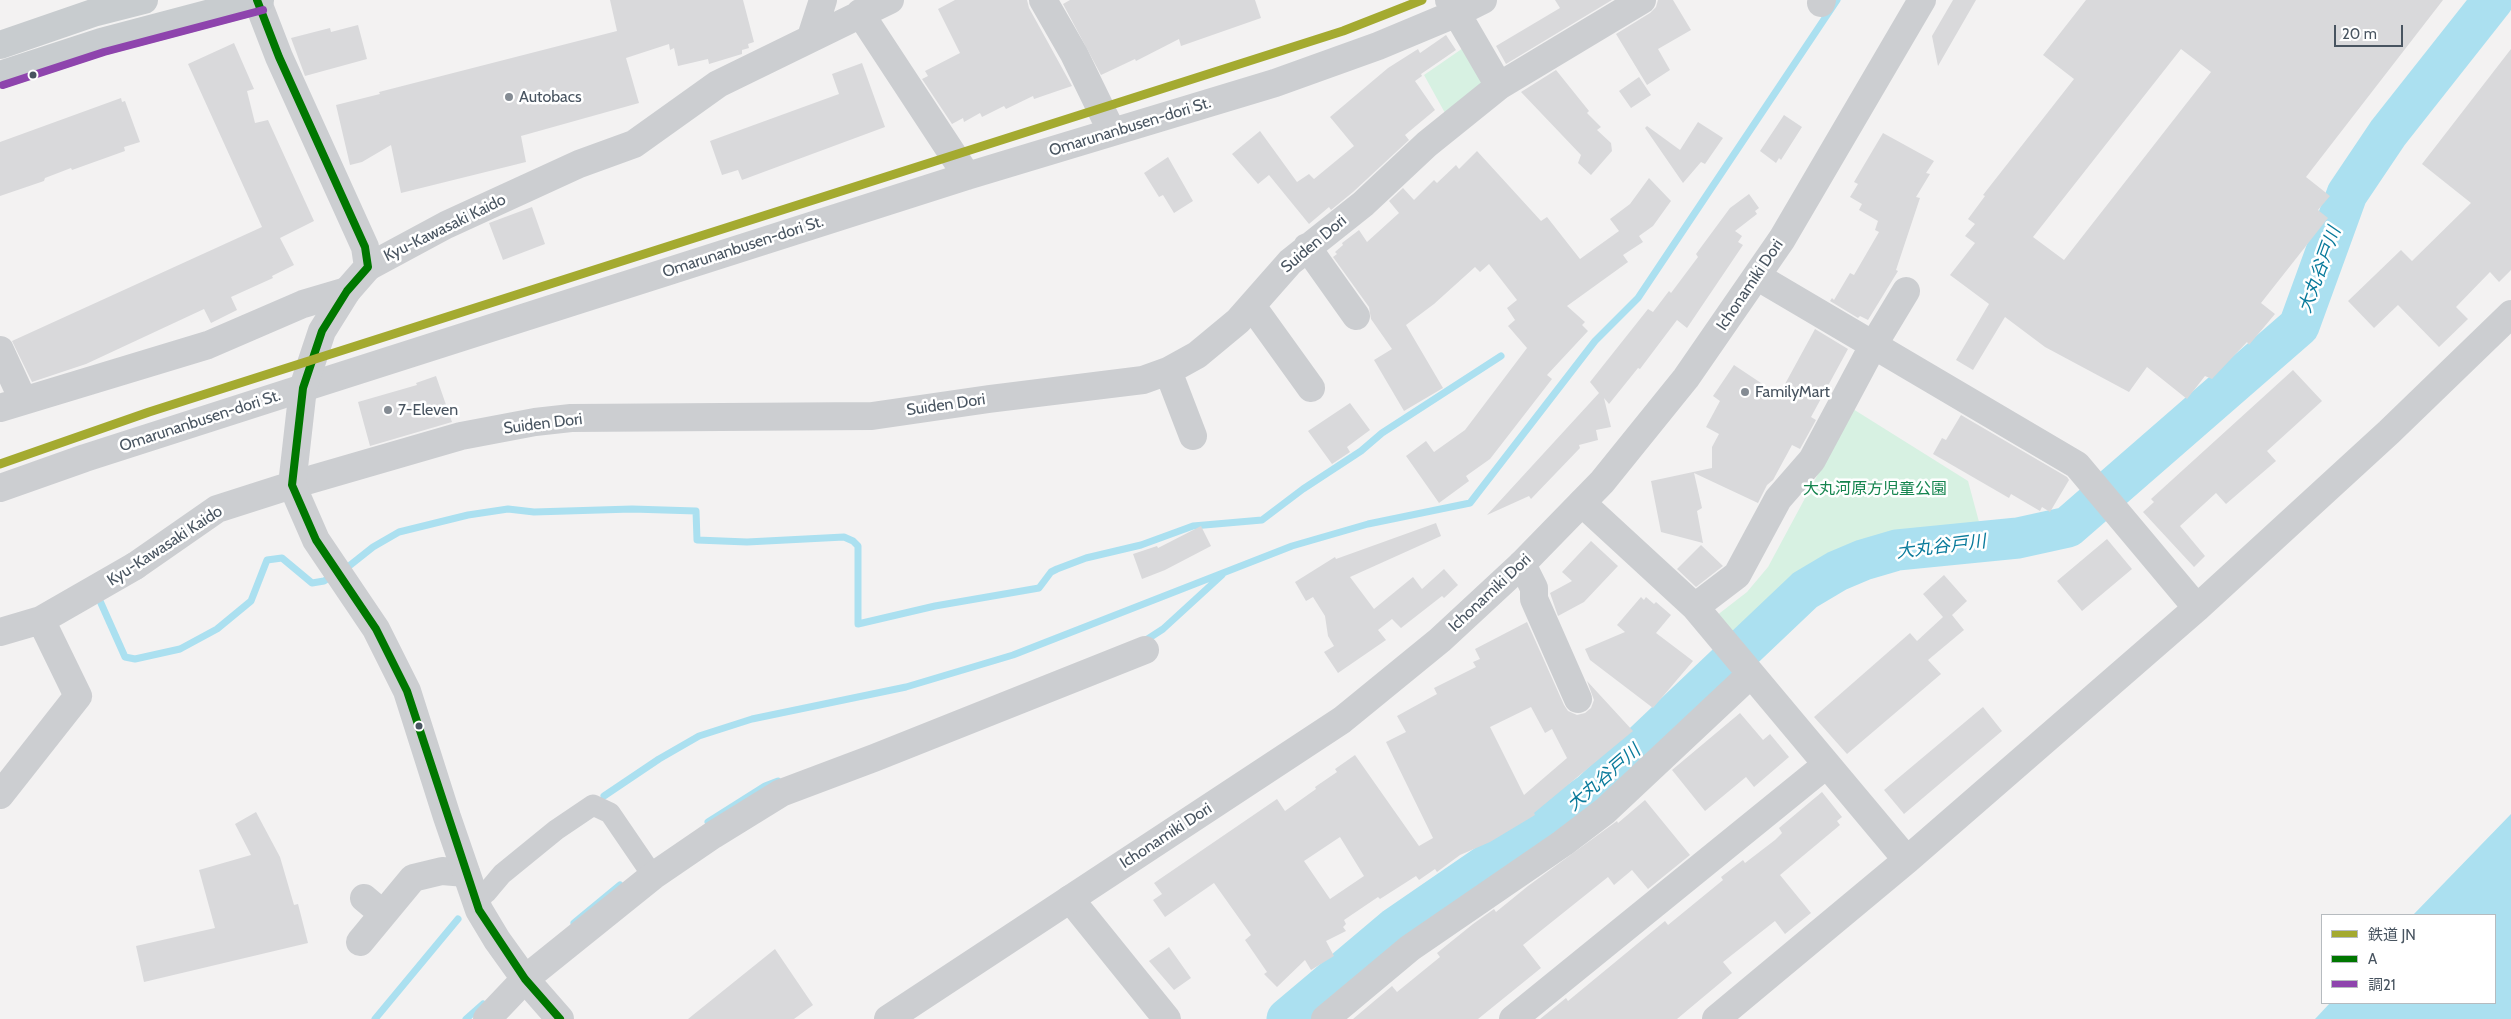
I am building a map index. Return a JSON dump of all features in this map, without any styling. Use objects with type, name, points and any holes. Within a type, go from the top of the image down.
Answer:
[{"type":"main road","points":[[0,45],[91,7],[144,0]]},
{"type":"main road","points":[[0,75],[101,42],[258,0]]},
{"type":"street","points":[[258,0],[279,57],[363,240],[368,267]]},
{"type":"street","points":[[811,37],[823,0]]},
{"type":"street","name":"Kyu-Kawasaki Kaido","points":[[0,632],[41,620],[95,591],[135,566],[217,509],[292,485],[303,388],[322,331],[347,291],[368,267],[446,225],[579,164],[634,144],[718,84],[890,0]]},
{"type":"street","points":[[1043,0],[1074,54],[1112,132]]},
{"type":"street","name":"Omarunanbusen-dori St.","points":[[0,488],[85,458],[967,176],[1275,83],[1378,46],[1453,7],[1483,0]]},
{"type":"street","name":"Suiden Dori","points":[[292,485],[461,436],[553,420],[571,418],[872,416],[1143,380],[1168,371],[1197,355],[1238,321],[1290,262],[1363,204],[1427,144],[1499,86],[1642,0]]},
{"type":"street","name":"Ichonamiki Dori","points":[[888,1019],[1342,720],[1440,640],[1522,564],[1582,503],[1674,395],[1758,277],[1782,240],[1922,0]]},
{"type":"street","points":[[1453,7],[1499,86]]},
{"type":"street","points":[[860,13],[967,176]]},
{"type":"street","points":[[1307,247],[1356,316]]},
{"type":"street","points":[[1758,277],[2077,465],[2197,608]]},
{"type":"street","points":[[0,350],[11,404],[208,345],[303,304],[347,291]]},
{"type":"street","points":[[1695,606],[1738,575],[1778,499],[1812,460],[1874,344],[1906,291]]},
{"type":"street","points":[[1252,306],[1311,388]]},
{"type":"street","points":[[1716,1019],[1907,860],[2197,608],[2389,432],[2511,314]]},
{"type":"street","points":[[1168,371],[1193,436]]},
{"type":"street","points":[[292,485],[316,540],[376,629],[407,691],[479,910],[497,940],[525,979],[560,1019]]},
{"type":"street","points":[[1582,503],[1695,606],[1907,860]]},
{"type":"street","points":[[1522,564],[1534,588],[1534,598],[1578,699]]},
{"type":"street","points":[[0,795],[78,696],[41,620]]},
{"type":"street","points":[[487,1019],[525,979],[646,868],[713,835],[781,793],[874,758],[1144,650]]},
{"type":"street","points":[[1325,1019],[1410,948],[1563,843],[1605,811],[1743,665]]},
{"type":"street","points":[[1514,1019],[1826,765]]},
{"type":"street","points":[[486,893],[502,874],[556,830],[592,805],[610,813],[646,868]]},
{"type":"street","points":[[360,942],[373,906],[413,878],[442,871],[466,873]]},
{"type":"street","points":[[1070,899],[1168,1019]]},
{"type":"green space","points":[[1466,46],[1483,83],[1445,113],[1424,75]]},
{"type":"green space","name":"大丸河原方児童公園","points":[[1853,409],[1968,481],[1982,533],[1902,541],[1864,551],[1829,567],[1792,592],[1740,640],[1716,616],[1747,592],[1768,567]]},
{"type":"water","points":[[2511,814],[2511,1019],[2315,1019],[2329,1004],[2496,1004],[2496,914],[2414,914]]},
{"type":"building","name":"Autobacs","points":[[610,0],[743,0],[754,42],[748,44],[749,48],[742,50],[742,54],[709,64],[708,59],[678,66],[674,48],[670,50],[669,44],[626,58],[639,103],[521,136],[526,162],[401,193],[391,145],[362,162],[350,165],[336,105],[380,94],[379,92],[617,31]]},
{"type":"building","points":[[955,0],[1027,0],[1029,8],[1072,86],[1034,99],[1033,96],[1006,109],[1004,106],[982,117],[980,113],[964,122],[963,118],[952,124],[922,79],[928,76],[925,71],[960,53],[938,9]]},
{"type":"building","points":[[1070,0],[1255,0],[1261,18],[1181,46],[1179,39],[1136,61],[1135,59],[1101,75],[1063,4]]},
{"type":"building","points":[[1555,0],[1612,0],[1506,64],[1496,46],[1560,8]]},
{"type":"building","points":[[1658,0],[1673,0],[1691,30],[1658,49],[1670,70],[1647,85],[1616,34],[1650,13],[1656,7]]},
{"type":"building","points":[[1953,0],[1976,0],[1938,66],[1932,36]]},
{"type":"building","points":[[2086,0],[2443,0],[2306,177],[2330,196],[2318,210],[2328,218],[2261,303],[2275,314],[2249,345],[2247,342],[2212,379],[2205,376],[2187,399],[2147,367],[2129,392],[2045,347],[2005,317],[1973,370],[1956,360],[1989,304],[1950,275],[1975,243],[1965,236],[1975,224],[1968,219],[1985,196],[1983,195],[2074,79],[2043,55]],"holes":[[[2181,49],[2211,72],[2064,260],[2033,237]]]},
{"type":"building","points":[[358,25],[367,59],[305,76],[291,38],[330,28],[331,32]]},
{"type":"building","points":[[1446,35],[1456,50],[1421,74],[1422,76],[1415,81],[1435,110],[1405,135],[1409,140],[1353,192],[1331,210],[1329,207],[1309,224],[1269,175],[1258,184],[1232,154],[1260,131],[1297,182],[1309,174],[1314,179],[1354,146],[1330,117],[1388,68],[1418,49],[1420,53]]},
{"type":"building","points":[[234,43],[254,89],[247,91],[255,123],[268,120],[314,221],[280,238],[294,265],[272,276],[273,278],[231,297],[237,310],[211,323],[204,309],[86,364],[32,382],[12,341],[262,227],[188,64]]},
{"type":"building","points":[[2511,49],[2511,270],[2499,282],[2490,272],[2456,307],[2468,319],[2439,347],[2398,305],[2374,328],[2348,301],[2401,250],[2412,261],[2471,203],[2422,164]]},
{"type":"building","points":[[862,63],[885,127],[742,180],[738,170],[722,175],[710,141],[839,94],[832,74]]},
{"type":"building","points":[[1556,70],[1589,111],[1587,113],[1601,127],[1597,130],[1611,143],[1612,151],[1591,175],[1578,163],[1581,155],[1521,92]]},
{"type":"building","points":[[1639,77],[1651,95],[1631,108],[1619,91]]},
{"type":"building","points":[[121,98],[122,102],[125,101],[140,142],[124,147],[125,151],[72,170],[71,168],[45,178],[44,181],[0,196],[0,142]]},
{"type":"building","points":[[1784,115],[1802,127],[1781,160],[1779,158],[1776,163],[1760,151]]},
{"type":"building","points":[[1698,122],[1723,138],[1705,164],[1701,162],[1683,183],[1645,128],[1647,126],[1680,150]]},
{"type":"building","points":[[1883,133],[1934,161],[1926,173],[1930,174],[1916,197],[1920,198],[1896,270],[1898,271],[1868,320],[1860,316],[1858,318],[1830,301],[1832,298],[1834,300],[1850,273],[1854,275],[1879,232],[1875,230],[1878,221],[1859,210],[1862,204],[1850,197],[1858,184],[1854,182]]},
{"type":"building","points":[[1477,151],[1541,221],[1547,217],[1580,259],[1619,231],[1610,219],[1630,204],[1649,178],[1671,201],[1653,226],[1639,236],[1643,242],[1623,255],[1628,262],[1567,306],[1585,322],[1582,325],[1588,331],[1547,375],[1552,379],[1490,459],[1466,476],[1469,481],[1439,503],[1406,456],[1426,441],[1434,452],[1465,430],[1527,348],[1508,326],[1515,320],[1507,308],[1517,300],[1489,264],[1480,272],[1475,267],[1434,304],[1406,325],[1443,388],[1404,411],[1374,360],[1392,349],[1371,319],[1369,307],[1333,257],[1337,254],[1335,252],[1343,245],[1342,243],[1359,230],[1367,242],[1399,213],[1389,201],[1403,188],[1414,200],[1434,180],[1437,183],[1456,165],[1459,169]]},
{"type":"building","points":[[1168,157],[1193,201],[1174,213],[1163,195],[1159,197],[1144,173]]},
{"type":"building","points":[[1749,194],[1759,208],[1755,211],[1757,214],[1735,231],[1742,236],[1738,242],[1743,245],[1687,328],[1677,320],[1640,369],[1638,368],[1609,404],[1604,398],[1611,427],[1596,430],[1598,440],[1579,445],[1580,448],[1531,499],[1529,496],[1487,515],[1599,393],[1590,382],[1648,309],[1653,312],[1669,291],[1671,293],[1698,257],[1696,254],[1730,208]]},
{"type":"building","points":[[532,207],[545,244],[503,260],[489,223]]},
{"type":"building","points":[[1815,329],[1848,349],[1811,417],[1816,420],[1800,449],[1792,445],[1758,503],[1694,473],[1702,508],[1697,511],[1703,543],[1661,532],[1651,481],[1712,468],[1712,447],[1719,434],[1706,427],[1720,401],[1713,396],[1734,365],[1779,395]]},
{"type":"building","points":[[2293,370],[2322,401],[2267,451],[2276,461],[2226,504],[2216,493],[2180,526],[2205,556],[2194,567],[2143,512],[2154,502],[2151,499]]},
{"type":"building","points":[[436,376],[452,422],[370,446],[358,402],[417,385],[416,383]]},
{"type":"building","points":[[1350,403],[1370,430],[1347,447],[1350,452],[1332,464],[1308,431]]},
{"type":"building","points":[[1961,415],[2067,477],[2069,480],[2050,512],[2042,507],[2040,511],[2011,494],[2009,498],[1933,454],[1942,438],[1946,440]]},
{"type":"building","points":[[1436,523],[1441,536],[1350,577],[1374,609],[1413,577],[1422,589],[1444,569],[1458,585],[1444,598],[1442,596],[1401,628],[1392,619],[1378,630],[1386,640],[1338,673],[1324,652],[1334,646],[1328,636],[1325,616],[1313,597],[1306,601],[1295,582],[1335,557],[1336,559]]},
{"type":"building","points":[[1201,526],[1211,546],[1165,570],[1142,579],[1133,554],[1157,546],[1158,548]]},
{"type":"building","points":[[2107,539],[2132,569],[2082,611],[2057,581]]},
{"type":"building","points":[[1591,541],[1618,566],[1584,602],[1558,616],[1550,593],[1572,581],[1562,572]]},
{"type":"building","points":[[1701,545],[1723,566],[1696,587],[1677,569]]},
{"type":"building","points":[[1944,575],[1967,601],[1952,615],[1964,630],[1928,660],[1941,674],[1847,754],[1814,717],[1910,633],[1917,641],[1943,617],[1923,594]]},
{"type":"building","points":[[1641,597],[1644,600],[1646,597],[1654,604],[1656,602],[1671,615],[1656,633],[1693,661],[1653,708],[1590,660],[1585,649],[1625,632],[1617,625]]},
{"type":"building","points":[[1527,622],[1568,711],[1577,715],[1585,713],[1591,708],[1594,700],[1587,681],[1633,731],[1534,813],[1535,815],[1490,842],[1460,855],[1437,872],[1435,869],[1419,880],[1416,876],[1380,899],[1378,897],[1344,920],[1346,924],[1343,927],[1346,931],[1326,941],[1334,956],[1311,970],[1305,960],[1277,987],[1264,974],[1267,972],[1245,940],[1251,935],[1214,883],[1165,917],[1153,900],[1162,894],[1154,883],[1277,799],[1285,811],[1316,789],[1315,787],[1337,772],[1335,769],[1355,755],[1419,846],[1433,838],[1386,742],[1406,732],[1397,716],[1437,694],[1434,688],[1476,667],[1473,662],[1480,659],[1475,649]],"holes":[[[1531,707],[1545,733],[1552,729],[1567,758],[1524,795],[1490,727]],[[1340,837],[1364,876],[1330,899],[1304,861]]]},
{"type":"building","points":[[1983,707],[2002,731],[1904,814],[1884,790]]},
{"type":"building","points":[[1740,713],[1763,740],[1770,734],[1789,757],[1754,787],[1746,777],[1705,811],[1672,770]]},
{"type":"building","points":[[1822,792],[1842,817],[1837,821],[1840,825],[1780,875],[1811,913],[1785,934],[1775,921],[1723,962],[1732,973],[1677,1019],[1540,1019],[1566,998],[1568,1001],[1665,921],[1668,925],[1723,880],[1721,877],[1743,860],[1745,863],[1775,840],[1782,833],[1779,828]]},
{"type":"building","points":[[1645,800],[1690,855],[1648,889],[1632,870],[1614,885],[1608,877],[1523,945],[1541,968],[1478,1019],[1353,1019],[1392,986],[1397,992],[1440,957],[1437,953],[1473,924],[1494,909],[1496,912],[1528,886],[1617,821],[1618,823]]},
{"type":"building","points":[[256,812],[280,857],[294,905],[298,904],[308,943],[144,982],[136,946],[215,928],[199,870],[251,855],[235,824]]},
{"type":"building","points":[[1169,947],[1191,978],[1174,990],[1149,961]]},
{"type":"building","points":[[775,949],[813,1005],[794,1019],[688,1019]]},
{"type":"waterway","points":[[604,796],[659,759],[699,736],[752,719],[906,687],[1013,655],[1292,546],[1368,524],[1470,503],[1595,341],[1638,298],[1837,0]]},
{"type":"waterway","name":"大丸谷戸川","points":[[1287,1019],[1395,928],[1590,794],[1805,590],[1837,571],[1863,560],[1897,550],[2018,538],[2068,527],[2299,326],[2347,194],[2388,133],[2493,0]]},
{"type":"waterway","points":[[344,570],[373,547],[399,532],[468,515],[508,509],[534,512],[632,509],[696,511],[697,540],[747,542],[844,537],[853,541],[858,546],[858,624],[935,606],[1039,588],[1051,572],[1057,569],[1086,558],[1141,545],[1193,526],[1262,520],[1303,489],[1361,451],[1382,433],[1501,356]]},
{"type":"waterway","points":[[100,601],[125,657],[135,659],[180,649],[217,629],[251,601],[267,560],[282,558],[312,583],[324,581],[334,575]]},
{"type":"waterway","points":[[1143,642],[1163,629],[1222,575]]},
{"type":"waterway","points":[[708,822],[765,786],[778,781]]},
{"type":"waterway","points":[[574,923],[620,885]]},
{"type":"waterway","points":[[375,1019],[458,919]]},
{"type":"waterway","points":[[466,1019],[483,1004]]},
{"type":"rail line","name":"JN","points":[[0,464],[149,412],[1343,31],[1422,0]]},
{"type":"transit line","name":"A","points":[[257,0],[279,57],[365,247],[368,267],[347,291],[322,331],[303,388],[292,485],[316,540],[376,629],[407,691],[479,910],[525,979],[560,1019]]},
{"type":"transit line","name":"調21","points":[[3,85],[104,52],[263,10]]},
{"type":"place","name":"Autobacs","points":[[509,97]]},
{"type":"place","name":"FamilyMart","points":[[1745,392]]},
{"type":"place","name":"7-Eleven","points":[[388,410]]}]
